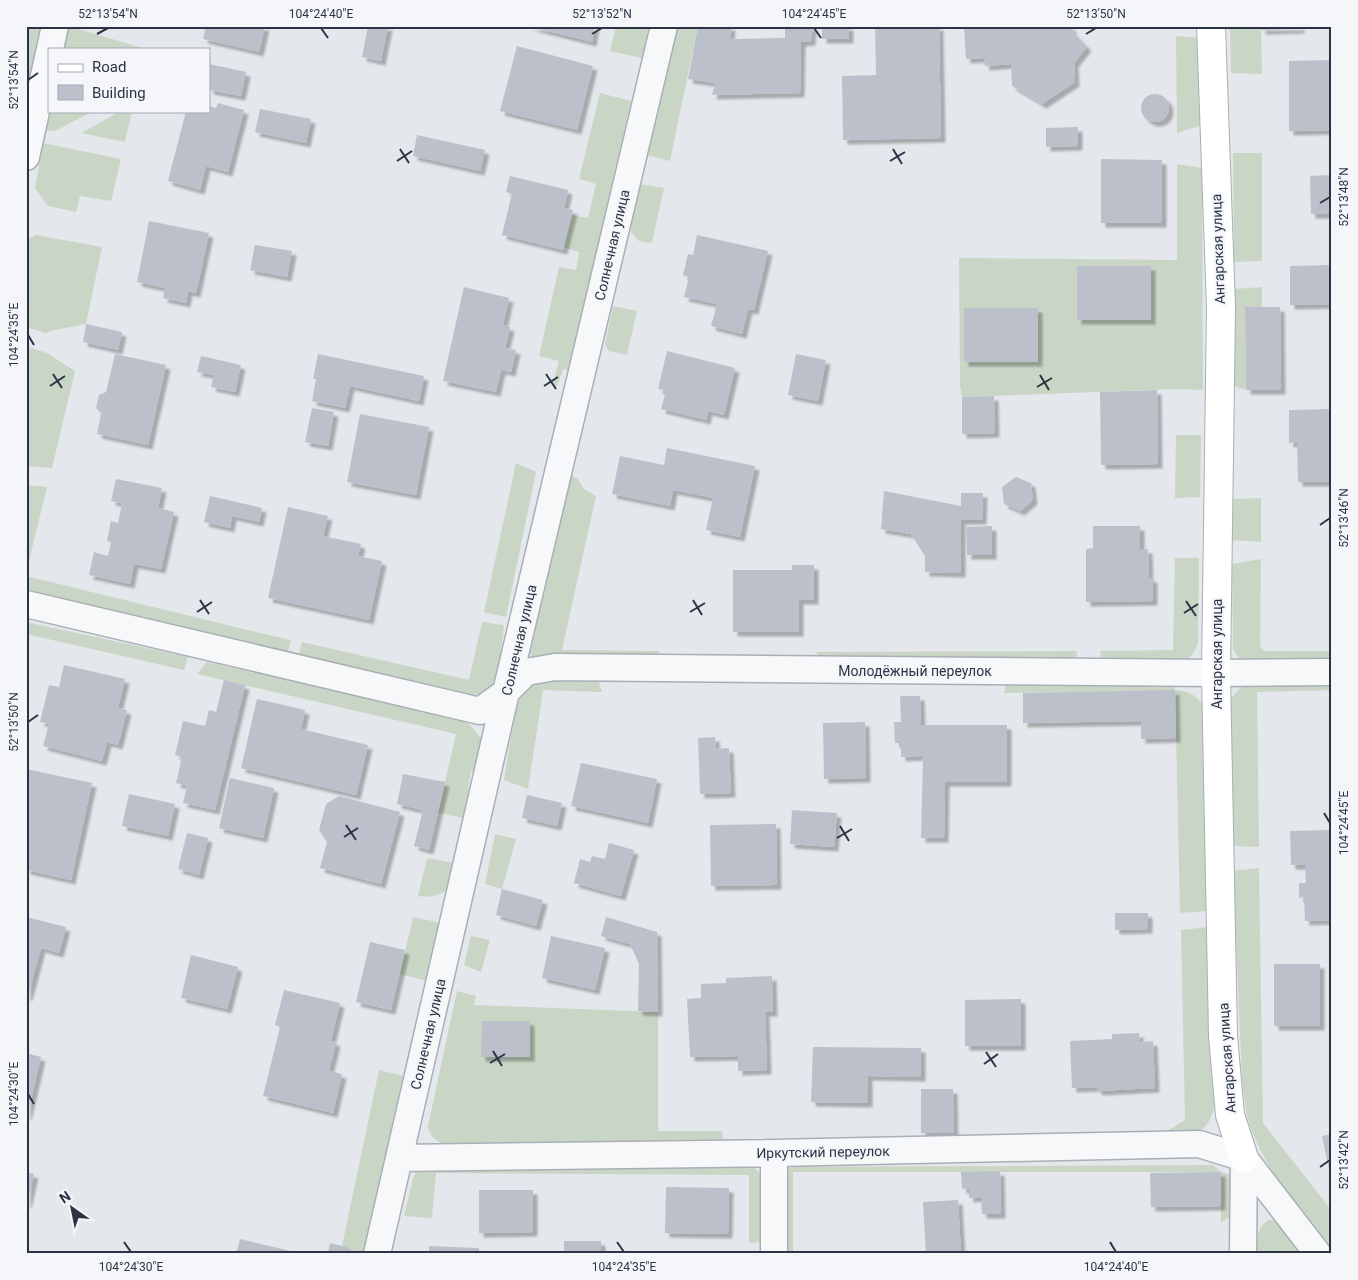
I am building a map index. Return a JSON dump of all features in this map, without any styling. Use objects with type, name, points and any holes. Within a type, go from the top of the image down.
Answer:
[{"type":"street","points":[[50,48],[55,26]]},
{"type":"street","name":"Солнечная улица","points":[[377,1254],[506,692],[664,26]]},
{"type":"street","name":"Ангарская улица","points":[[1211,26],[1221,308],[1216,673],[1223,1036],[1230,1116],[1244,1158],[1318,1254]]},
{"type":"street","points":[[26,157],[33,91],[48,55]]},
{"type":"street","name":"Молодёжный переулок","points":[[26,604],[480,711],[506,692],[526,672],[555,667],[1216,673],[1332,672]]},
{"type":"street","name":"Иркутский переулок","points":[[400,1158],[774,1153],[1199,1144],[1244,1158]]},
{"type":"street","points":[[774,1153],[774,1254]]},
{"type":"street","points":[[1243,1254],[1244,1158]]},
{"type":"green space","points":[[26,26],[40,26],[26,95]]},
{"type":"green space","points":[[68,26],[143,48],[63,48]]},
{"type":"green space","points":[[616,26],[649,26],[642,58],[610,51]]},
{"type":"green space","points":[[671,26],[698,26],[670,161],[646,155]]},
{"type":"green space","points":[[1230,26],[1261,26],[1262,74],[1231,73]]},
{"type":"green space","points":[[1176,36],[1201,38],[1202,125],[1177,133]]},
{"type":"green space","points":[[600,93],[631,101],[569,370],[563,369],[557,386],[552,385],[559,361],[539,356],[559,267],[576,270],[579,252],[563,247],[571,215],[588,218],[596,184],[579,179]]},
{"type":"green space","points":[[49,112],[92,112],[55,131],[45,130]]},
{"type":"green space","points":[[119,112],[132,112],[125,142],[81,133]]},
{"type":"green space","points":[[43,143],[121,159],[111,201],[80,196],[76,212],[48,206],[35,188]]},
{"type":"green space","points":[[1233,153],[1262,153],[1262,261],[1234,262]]},
{"type":"green space","points":[[1177,164],[1202,168],[1203,390],[1177,389],[962,397],[960,385],[959,258],[1177,260]]},
{"type":"green space","points":[[639,184],[664,188],[652,243],[639,241],[631,232]]},
{"type":"green space","points":[[36,235],[102,247],[86,324],[45,333],[26,327],[26,240]]},
{"type":"green space","points":[[1262,287],[1262,307],[1245,307],[1246,390],[1234,386],[1234,289]]},
{"type":"green space","points":[[613,306],[637,311],[627,355],[609,351],[605,344]]},
{"type":"green space","points":[[26,346],[47,353],[75,371],[52,468],[26,466]]},
{"type":"green space","points":[[1176,435],[1201,435],[1200,497],[1175,498]]},
{"type":"green space","points":[[516,463],[536,472],[506,617],[484,612]]},
{"type":"green space","points":[[567,474],[577,478],[584,489],[596,496],[562,650],[660,651],[656,658],[535,661],[528,650]]},
{"type":"green space","points":[[26,485],[47,487],[26,573]]},
{"type":"green space","points":[[1261,498],[1261,542],[1232,540],[1232,499]]},
{"type":"green space","points":[[1175,558],[1199,558],[1198,643],[1193,653],[1180,663],[1102,664],[1100,651],[1173,650]]},
{"type":"green space","points":[[1261,559],[1260,646],[1264,651],[1332,651],[1332,664],[1249,663],[1238,657],[1233,649],[1232,564]]},
{"type":"green space","points":[[26,576],[291,640],[287,655],[26,596]]},
{"type":"green space","points":[[26,622],[188,657],[184,670],[26,634]]},
{"type":"green space","points":[[482,622],[504,625],[500,658],[493,682],[488,689],[475,695],[465,696],[298,658],[302,642],[469,680]]},
{"type":"green space","points":[[1077,651],[1076,664],[822,663],[816,652]]},
{"type":"green space","points":[[207,662],[461,720],[469,724],[483,740],[478,771],[471,771],[468,788],[475,790],[464,818],[438,813],[456,734],[197,674]]},
{"type":"green space","points":[[598,679],[602,692],[543,690],[528,789],[504,780],[517,696],[531,680]]},
{"type":"green space","points":[[1332,681],[1332,690],[1257,692],[1259,847],[1232,846],[1228,702],[1239,689],[1251,683]]},
{"type":"green space","points":[[1006,682],[1173,684],[1175,690],[1190,693],[1200,701],[1205,710],[1207,911],[1180,913],[1175,691],[1004,693]]},
{"type":"green space","points":[[495,834],[516,839],[502,889],[485,884]]},
{"type":"green space","points":[[427,858],[455,863],[449,889],[434,896],[418,896]]},
{"type":"green space","points":[[1259,868],[1263,1123],[1332,1211],[1332,1253],[1286,1192],[1265,1160],[1250,1126],[1246,1109],[1242,1080],[1233,871]]},
{"type":"green space","points":[[413,917],[437,922],[439,928],[427,981],[400,974]]},
{"type":"green space","points":[[1208,927],[1215,1107],[1207,1125],[1197,1132],[1164,1133],[1185,1120],[1181,930]]},
{"type":"green space","points":[[471,936],[490,940],[481,972],[464,965]]},
{"type":"green space","points":[[457,991],[476,996],[474,1005],[658,1012],[658,1131],[722,1131],[723,1141],[473,1150],[439,1142],[430,1133],[428,1126]]},
{"type":"green space","points":[[379,1070],[403,1076],[363,1254],[349,1252],[350,1248],[342,1246]]},
{"type":"green space","points":[[750,1165],[761,1176],[760,1242],[749,1243],[749,1175],[436,1173],[432,1218],[404,1216],[417,1170]]},
{"type":"green space","points":[[1213,1165],[1221,1172],[1230,1175],[1231,1216],[1221,1223],[1220,1172],[793,1172],[793,1254],[788,1254],[789,1168]]},
{"type":"green space","points":[[1269,1220],[1277,1220],[1306,1254],[1258,1254],[1257,1239],[1259,1231],[1264,1223]]},
{"type":"building","points":[[206,26],[265,26],[259,52],[203,39]]},
{"type":"building","points":[[368,26],[388,26],[381,61],[362,57]]},
{"type":"building","points":[[528,26],[595,26],[592,42]]},
{"type":"building","points":[[698,26],[731,26],[730,39],[785,38],[785,26],[812,26],[811,41],[801,42],[800,93],[712,95],[715,83],[688,79]]},
{"type":"building","points":[[822,26],[849,26],[849,39],[822,39]]},
{"type":"building","points":[[875,26],[939,26],[941,138],[843,140],[842,76],[876,75]]},
{"type":"building","points":[[964,26],[1071,26],[1072,31],[1087,47],[1074,63],[1075,82],[1042,104],[1012,86],[1011,64],[985,66],[984,58],[966,59]]},
{"type":"building","points":[[1261,26],[1300,26],[1300,29],[1261,30]]},
{"type":"building","points":[[517,46],[593,66],[577,130],[500,111]]},
{"type":"building","points":[[1332,60],[1332,130],[1289,131],[1289,61]]},
{"type":"building","points":[[210,64],[246,72],[241,96],[210,90]]},
{"type":"building","points":[[1155,94],[1165,98],[1169,108],[1165,118],[1155,122],[1145,118],[1141,108],[1145,98]]},
{"type":"building","points":[[218,103],[244,110],[228,172],[206,166],[200,190],[168,181],[186,112],[210,112],[210,106],[216,108]]},
{"type":"building","points":[[260,109],[311,119],[306,143],[255,132]]},
{"type":"building","points":[[1078,127],[1078,146],[1046,147],[1046,128]]},
{"type":"building","points":[[417,135],[485,150],[480,171],[413,156]]},
{"type":"building","points":[[1101,159],[1162,160],[1162,223],[1101,223]]},
{"type":"building","points":[[1332,175],[1332,214],[1311,214],[1310,176]]},
{"type":"building","points":[[510,176],[568,190],[564,208],[573,210],[563,250],[502,235],[512,194],[506,192]]},
{"type":"building","points":[[149,221],[209,233],[196,293],[188,291],[186,303],[163,298],[165,288],[137,282]]},
{"type":"building","points":[[697,235],[768,251],[754,310],[748,309],[742,334],[711,326],[717,304],[684,297],[689,277],[683,275],[688,254],[693,255]]},
{"type":"building","points":[[255,245],[292,251],[287,277],[250,270]]},
{"type":"building","points":[[1332,265],[1332,304],[1290,305],[1290,266]]},
{"type":"building","points":[[1077,266],[1151,266],[1151,320],[1077,320]]},
{"type":"building","points":[[464,287],[509,298],[503,325],[510,327],[505,348],[516,350],[511,372],[501,370],[496,392],[443,381]]},
{"type":"building","points":[[1245,307],[1280,307],[1281,390],[1246,390]]},
{"type":"building","points":[[964,308],[1038,308],[1038,362],[964,362]]},
{"type":"building","points":[[86,324],[122,332],[118,350],[83,342]]},
{"type":"building","points":[[667,351],[735,368],[724,415],[708,411],[706,420],[661,409],[666,391],[658,389]]},
{"type":"building","points":[[115,354],[166,365],[148,445],[97,434],[101,413],[96,408],[99,395],[106,392]]},
{"type":"building","points":[[318,354],[424,376],[419,401],[350,386],[345,408],[312,401],[316,379],[313,379]]},
{"type":"building","points":[[796,354],[826,360],[818,401],[788,395]]},
{"type":"building","points":[[201,356],[241,365],[235,392],[211,387],[214,375],[197,372]]},
{"type":"building","points":[[1157,390],[1158,464],[1101,465],[1100,392]]},
{"type":"building","points":[[994,396],[995,433],[962,434],[962,397]]},
{"type":"building","points":[[312,408],[334,412],[328,446],[305,442]]},
{"type":"building","points":[[1332,409],[1332,482],[1298,482],[1297,442],[1289,443],[1289,410]]},
{"type":"building","points":[[360,414],[429,427],[416,495],[347,482]]},
{"type":"building","points":[[667,448],[755,466],[740,537],[706,530],[713,498],[673,490],[670,506],[612,494],[620,456],[664,465]]},
{"type":"building","points":[[1016,477],[1031,483],[1033,500],[1020,511],[1004,504],[1002,487]]},
{"type":"building","points":[[116,479],[162,488],[158,508],[174,512],[161,569],[134,564],[130,584],[89,575],[94,552],[108,556],[111,542],[107,541],[111,521],[118,523],[122,503],[111,501]]},
{"type":"building","points":[[884,491],[961,506],[961,493],[983,493],[982,520],[961,520],[961,573],[925,572],[925,556],[911,534],[881,529]]},
{"type":"building","points":[[210,496],[262,508],[259,522],[232,516],[230,528],[204,522]]},
{"type":"building","points":[[288,507],[328,516],[323,536],[361,544],[358,556],[382,561],[369,620],[268,598]]},
{"type":"building","points":[[992,526],[992,555],[967,555],[966,527]]},
{"type":"building","points":[[1093,526],[1140,526],[1140,549],[1148,549],[1149,578],[1153,578],[1153,601],[1086,602],[1086,549],[1093,548]]},
{"type":"building","points":[[792,565],[814,565],[814,600],[799,600],[799,632],[733,632],[733,570],[792,570]]},
{"type":"building","points":[[64,665],[125,679],[118,708],[127,710],[118,745],[107,742],[102,761],[43,746],[49,724],[40,722],[49,685],[59,687]]},
{"type":"building","points":[[224,680],[245,685],[215,810],[183,803],[187,786],[176,783],[182,757],[175,755],[183,721],[205,726],[209,710],[216,712]]},
{"type":"building","points":[[1175,690],[1176,738],[1141,739],[1141,721],[1023,723],[1023,693]]},
{"type":"building","points":[[900,696],[920,696],[921,725],[1007,725],[1007,782],[945,782],[944,838],[921,838],[923,756],[901,757],[901,743],[895,743],[894,722],[901,722]]},
{"type":"building","points":[[257,699],[305,710],[301,729],[368,745],[356,795],[241,768]]},
{"type":"building","points":[[865,722],[866,778],[824,779],[823,723]]},
{"type":"building","points":[[715,737],[716,749],[729,748],[731,793],[700,794],[698,738]]},
{"type":"building","points":[[581,763],[657,779],[648,823],[571,806]]},
{"type":"building","points":[[26,769],[92,783],[71,880],[26,870]]},
{"type":"building","points":[[403,774],[445,782],[429,850],[414,846],[423,810],[397,804]]},
{"type":"building","points":[[230,778],[274,788],[263,838],[219,828]]},
{"type":"building","points":[[129,794],[175,804],[168,836],[122,826]]},
{"type":"building","points":[[527,795],[562,803],[557,826],[522,818]]},
{"type":"building","points":[[339,796],[400,812],[381,884],[320,868],[327,842],[319,830],[326,804]]},
{"type":"building","points":[[792,810],[837,813],[834,847],[790,844]]},
{"type":"building","points":[[776,824],[777,885],[711,886],[710,825]]},
{"type":"building","points":[[1332,830],[1332,920],[1305,921],[1304,897],[1299,898],[1299,883],[1306,883],[1305,865],[1291,865],[1290,831]]},
{"type":"building","points":[[187,833],[208,838],[199,875],[178,869]]},
{"type":"building","points":[[609,843],[634,850],[621,896],[574,883],[580,859],[590,862],[592,856],[605,859]]},
{"type":"building","points":[[502,889],[543,900],[536,926],[496,915]]},
{"type":"building","points":[[1115,913],[1148,913],[1148,929],[1115,930]]},
{"type":"building","points":[[26,917],[66,927],[59,953],[41,948],[28,996],[26,996]]},
{"type":"building","points":[[606,917],[657,932],[658,1012],[638,1011],[639,964],[630,944],[601,936]]},
{"type":"building","points":[[551,936],[605,948],[595,990],[542,978]]},
{"type":"building","points":[[370,942],[405,950],[391,1010],[356,1002]]},
{"type":"building","points":[[191,955],[238,967],[227,1009],[181,998]]},
{"type":"building","points":[[1274,964],[1320,964],[1320,1026],[1274,1026]]},
{"type":"building","points":[[772,976],[773,1012],[765,1012],[767,1070],[738,1071],[738,1056],[690,1057],[687,999],[701,998],[701,984],[726,983],[726,978]]},
{"type":"building","points":[[284,990],[340,1003],[331,1041],[336,1042],[329,1071],[342,1074],[333,1113],[263,1096],[280,1027],[275,1025]]},
{"type":"building","points":[[1021,999],[1021,1046],[965,1046],[965,1000]]},
{"type":"building","points":[[482,1021],[530,1021],[530,1057],[481,1057]]},
{"type":"building","points":[[1139,1033],[1140,1042],[1153,1041],[1155,1088],[1097,1091],[1097,1087],[1072,1088],[1070,1041],[1112,1039],[1112,1034]]},
{"type":"building","points":[[813,1047],[921,1048],[921,1077],[868,1076],[868,1103],[811,1102]]},
{"type":"building","points":[[26,1053],[41,1057],[27,1116],[26,1116]]},
{"type":"building","points":[[921,1089],[953,1089],[954,1133],[921,1133]]},
{"type":"building","points":[[1332,1134],[1332,1179],[1331,1179],[1322,1136]]},
{"type":"building","points":[[1000,1171],[1001,1214],[982,1214],[981,1197],[969,1198],[969,1188],[962,1189],[961,1172]]},
{"type":"building","points":[[26,1172],[34,1174],[27,1204],[26,1204]]},
{"type":"building","points":[[1221,1172],[1221,1206],[1151,1207],[1150,1173]]},
{"type":"building","points":[[666,1187],[729,1188],[728,1234],[665,1233]]},
{"type":"building","points":[[479,1190],[533,1190],[533,1232],[479,1233]]},
{"type":"building","points":[[958,1200],[961,1254],[926,1254],[923,1202]]},
{"type":"building","points":[[240,1239],[299,1253],[299,1254],[236,1254]]},
{"type":"building","points":[[564,1241],[601,1241],[601,1254],[564,1254]]},
{"type":"building","points":[[330,1243],[350,1248],[348,1254],[328,1254]]},
{"type":"building","points":[[429,1246],[479,1248],[479,1254],[429,1254]]}]
